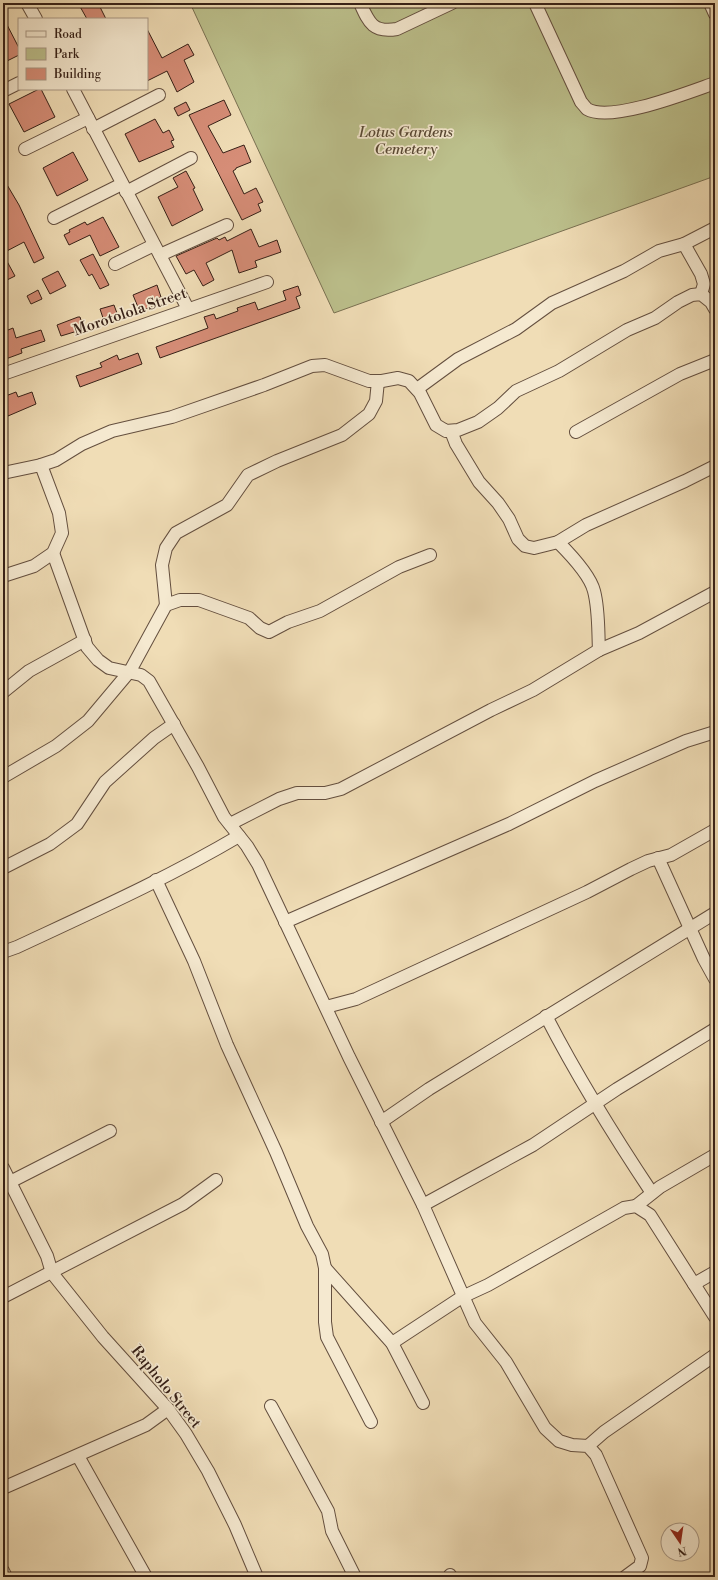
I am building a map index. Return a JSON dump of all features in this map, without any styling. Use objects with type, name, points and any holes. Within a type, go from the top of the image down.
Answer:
[{"type":"street","points":[[27,3],[35,18]]},
{"type":"street","points":[[360,3],[368,20],[374,27],[390,30],[397,29],[452,3]]},
{"type":"street","points":[[535,3],[581,102],[587,109],[596,112],[634,110],[715,83]]},
{"type":"street","points":[[710,3],[715,14]]},
{"type":"street","points":[[3,91],[18,84]]},
{"type":"street","points":[[73,90],[188,309]]},
{"type":"street","points":[[24,149],[159,95]]},
{"type":"street","points":[[54,218],[191,158]]},
{"type":"street","points":[[114,264],[227,225]]},
{"type":"street","points":[[417,390],[458,359],[516,329],[552,302],[624,271],[659,251],[684,244],[715,228]]},
{"type":"street","points":[[684,244],[701,274],[704,284],[701,294]]},
{"type":"street","name":"Morotolola Street","points":[[3,374],[267,282]]},
{"type":"street","points":[[3,473],[41,465],[56,460],[82,444],[112,431],[172,416],[264,385],[312,366],[325,365],[369,381],[398,378],[409,381],[417,390],[436,425],[446,431],[458,430],[478,422],[498,408],[516,391],[559,371],[627,330],[655,318],[678,302],[692,295],[701,294],[711,302],[715,309]]},
{"type":"street","points":[[576,432],[680,374],[715,360]]},
{"type":"street","points":[[3,777],[56,746],[88,721],[130,672],[166,605],[162,565],[166,548],[176,533],[227,505],[248,475],[277,461],[342,435],[369,414],[376,401],[378,381]]},
{"type":"street","points":[[452,430],[456,444],[479,482],[498,503],[509,519],[518,539],[525,546],[534,548],[558,542],[586,525],[715,466]]},
{"type":"street","points":[[3,576],[34,566],[53,553],[62,533],[59,513],[41,465]]},
{"type":"street","points":[[558,542],[578,563],[594,590],[597,606],[599,650]]},
{"type":"street","points":[[53,553],[87,647],[98,660],[114,669],[142,675],[149,681],[230,824],[258,864],[381,1122],[423,1206],[462,1297],[475,1323],[506,1362],[545,1428],[559,1441],[572,1445],[588,1446],[604,1432],[715,1355]]},
{"type":"street","points":[[166,605],[180,600],[198,600],[249,618],[260,628],[269,632],[288,622],[320,611],[399,567],[430,556]]},
{"type":"street","points":[[230,824],[279,799],[297,793],[325,793],[341,789],[491,710],[533,690],[599,650],[639,633],[715,592]]},
{"type":"street","points":[[3,692],[29,671],[84,640]]},
{"type":"street","points":[[3,868],[50,844],[77,824],[105,782],[154,738],[174,724]]},
{"type":"street","points":[[285,922],[509,824],[595,781],[672,747],[715,732]]},
{"type":"street","points":[[326,1007],[356,999],[587,892],[632,869],[658,858],[671,855],[715,830]]},
{"type":"street","points":[[3,952],[111,904],[239,836]]},
{"type":"street","points":[[658,858],[704,959],[715,979]]},
{"type":"street","points":[[156,880],[194,961],[227,1045],[276,1152],[307,1226],[322,1254],[325,1268],[325,1322],[327,1337],[372,1422]]},
{"type":"street","points":[[381,1122],[429,1089],[715,913]]},
{"type":"street","points":[[546,1016],[566,1055],[595,1104],[652,1193]]},
{"type":"street","points":[[423,1206],[533,1145],[595,1104],[715,1029]]},
{"type":"street","points":[[10,1182],[110,1131]]},
{"type":"street","points":[[392,1343],[462,1297],[488,1285],[624,1208],[636,1206],[660,1187],[715,1155]]},
{"type":"street","points":[[3,1168],[47,1256],[52,1273]]},
{"type":"street","points":[[3,1297],[183,1204],[216,1180]]},
{"type":"street","points":[[636,1206],[650,1215],[715,1317]]},
{"type":"street","points":[[325,1268],[392,1343],[422,1402]]},
{"type":"street","points":[[694,1284],[715,1272]]},
{"type":"street","name":"Rapholo Street","points":[[52,1273],[103,1337],[168,1409],[186,1434],[208,1471],[235,1525],[257,1577]]},
{"type":"street","points":[[271,1406],[328,1511],[332,1531],[355,1577]]},
{"type":"street","points":[[3,1488],[146,1425],[168,1409]]},
{"type":"street","points":[[588,1446],[596,1455],[642,1558],[643,1572],[625,1577]]},
{"type":"street","points":[[78,1456],[146,1577]]},
{"type":"street","points":[[3,1571],[6,1577]]},
{"type":"green space","name":"Lotus Gardens Cemetery","points":[[190,3],[715,3],[715,176],[334,313]]},
{"type":"building","points":[[78,3],[98,3],[106,18],[86,18]]},
{"type":"building","points":[[3,17],[18,46],[18,56],[3,63]]},
{"type":"building","points":[[148,31],[162,58],[188,44],[194,55],[184,60],[194,82],[177,92],[167,71],[148,80]]},
{"type":"building","points":[[37,90],[42,90],[55,117],[24,132],[9,104]]},
{"type":"building","points":[[224,100],[231,115],[208,126],[223,153],[244,145],[251,162],[236,168],[233,171],[244,194],[256,188],[263,202],[258,204],[261,211],[242,220],[189,115]]},
{"type":"building","points":[[186,102],[190,110],[178,116],[174,108]]},
{"type":"building","points":[[155,119],[163,133],[169,130],[174,140],[171,141],[174,147],[139,162],[125,134]]},
{"type":"building","points":[[73,152],[88,180],[57,196],[43,168]]},
{"type":"building","points":[[186,171],[195,188],[193,189],[203,210],[172,226],[158,197],[178,187],[173,178]]},
{"type":"building","points":[[3,178],[19,205],[44,258],[34,263],[24,242],[3,253]]},
{"type":"building","points":[[103,217],[119,247],[100,256],[90,235],[69,245],[64,235],[70,232],[69,230],[85,222],[87,225]]},
{"type":"building","points":[[251,229],[259,247],[277,240],[281,252],[255,261],[257,267],[239,273],[232,250],[206,263],[214,280],[203,286],[194,270],[186,274],[176,256],[217,238],[219,240],[225,237],[227,241]]},
{"type":"building","points":[[3,254],[15,276],[3,282]]},
{"type":"building","points":[[93,254],[109,285],[100,289],[92,274],[89,276],[80,260]]},
{"type":"building","points":[[58,271],[66,286],[50,294],[42,279]]},
{"type":"building","points":[[157,285],[161,297],[156,299],[158,303],[140,312],[133,295]]},
{"type":"building","points":[[298,286],[301,295],[296,297],[300,308],[160,358],[156,347],[208,328],[204,317],[214,314],[216,319],[238,311],[237,308],[255,302],[258,310],[286,300],[283,291]]},
{"type":"building","points":[[38,290],[42,299],[31,304],[27,296]]},
{"type":"building","points":[[114,305],[118,316],[104,321],[100,309]]},
{"type":"building","points":[[80,317],[84,329],[61,336],[57,325]]},
{"type":"building","points":[[13,328],[16,338],[41,330],[45,341],[21,349],[22,353],[3,360],[3,332]]},
{"type":"building","points":[[138,353],[142,364],[80,387],[76,376],[102,367],[100,363],[117,355],[119,360]]},
{"type":"building","points":[[16,392],[18,397],[32,392],[36,404],[8,416],[7,413],[3,415],[3,397]]}]
